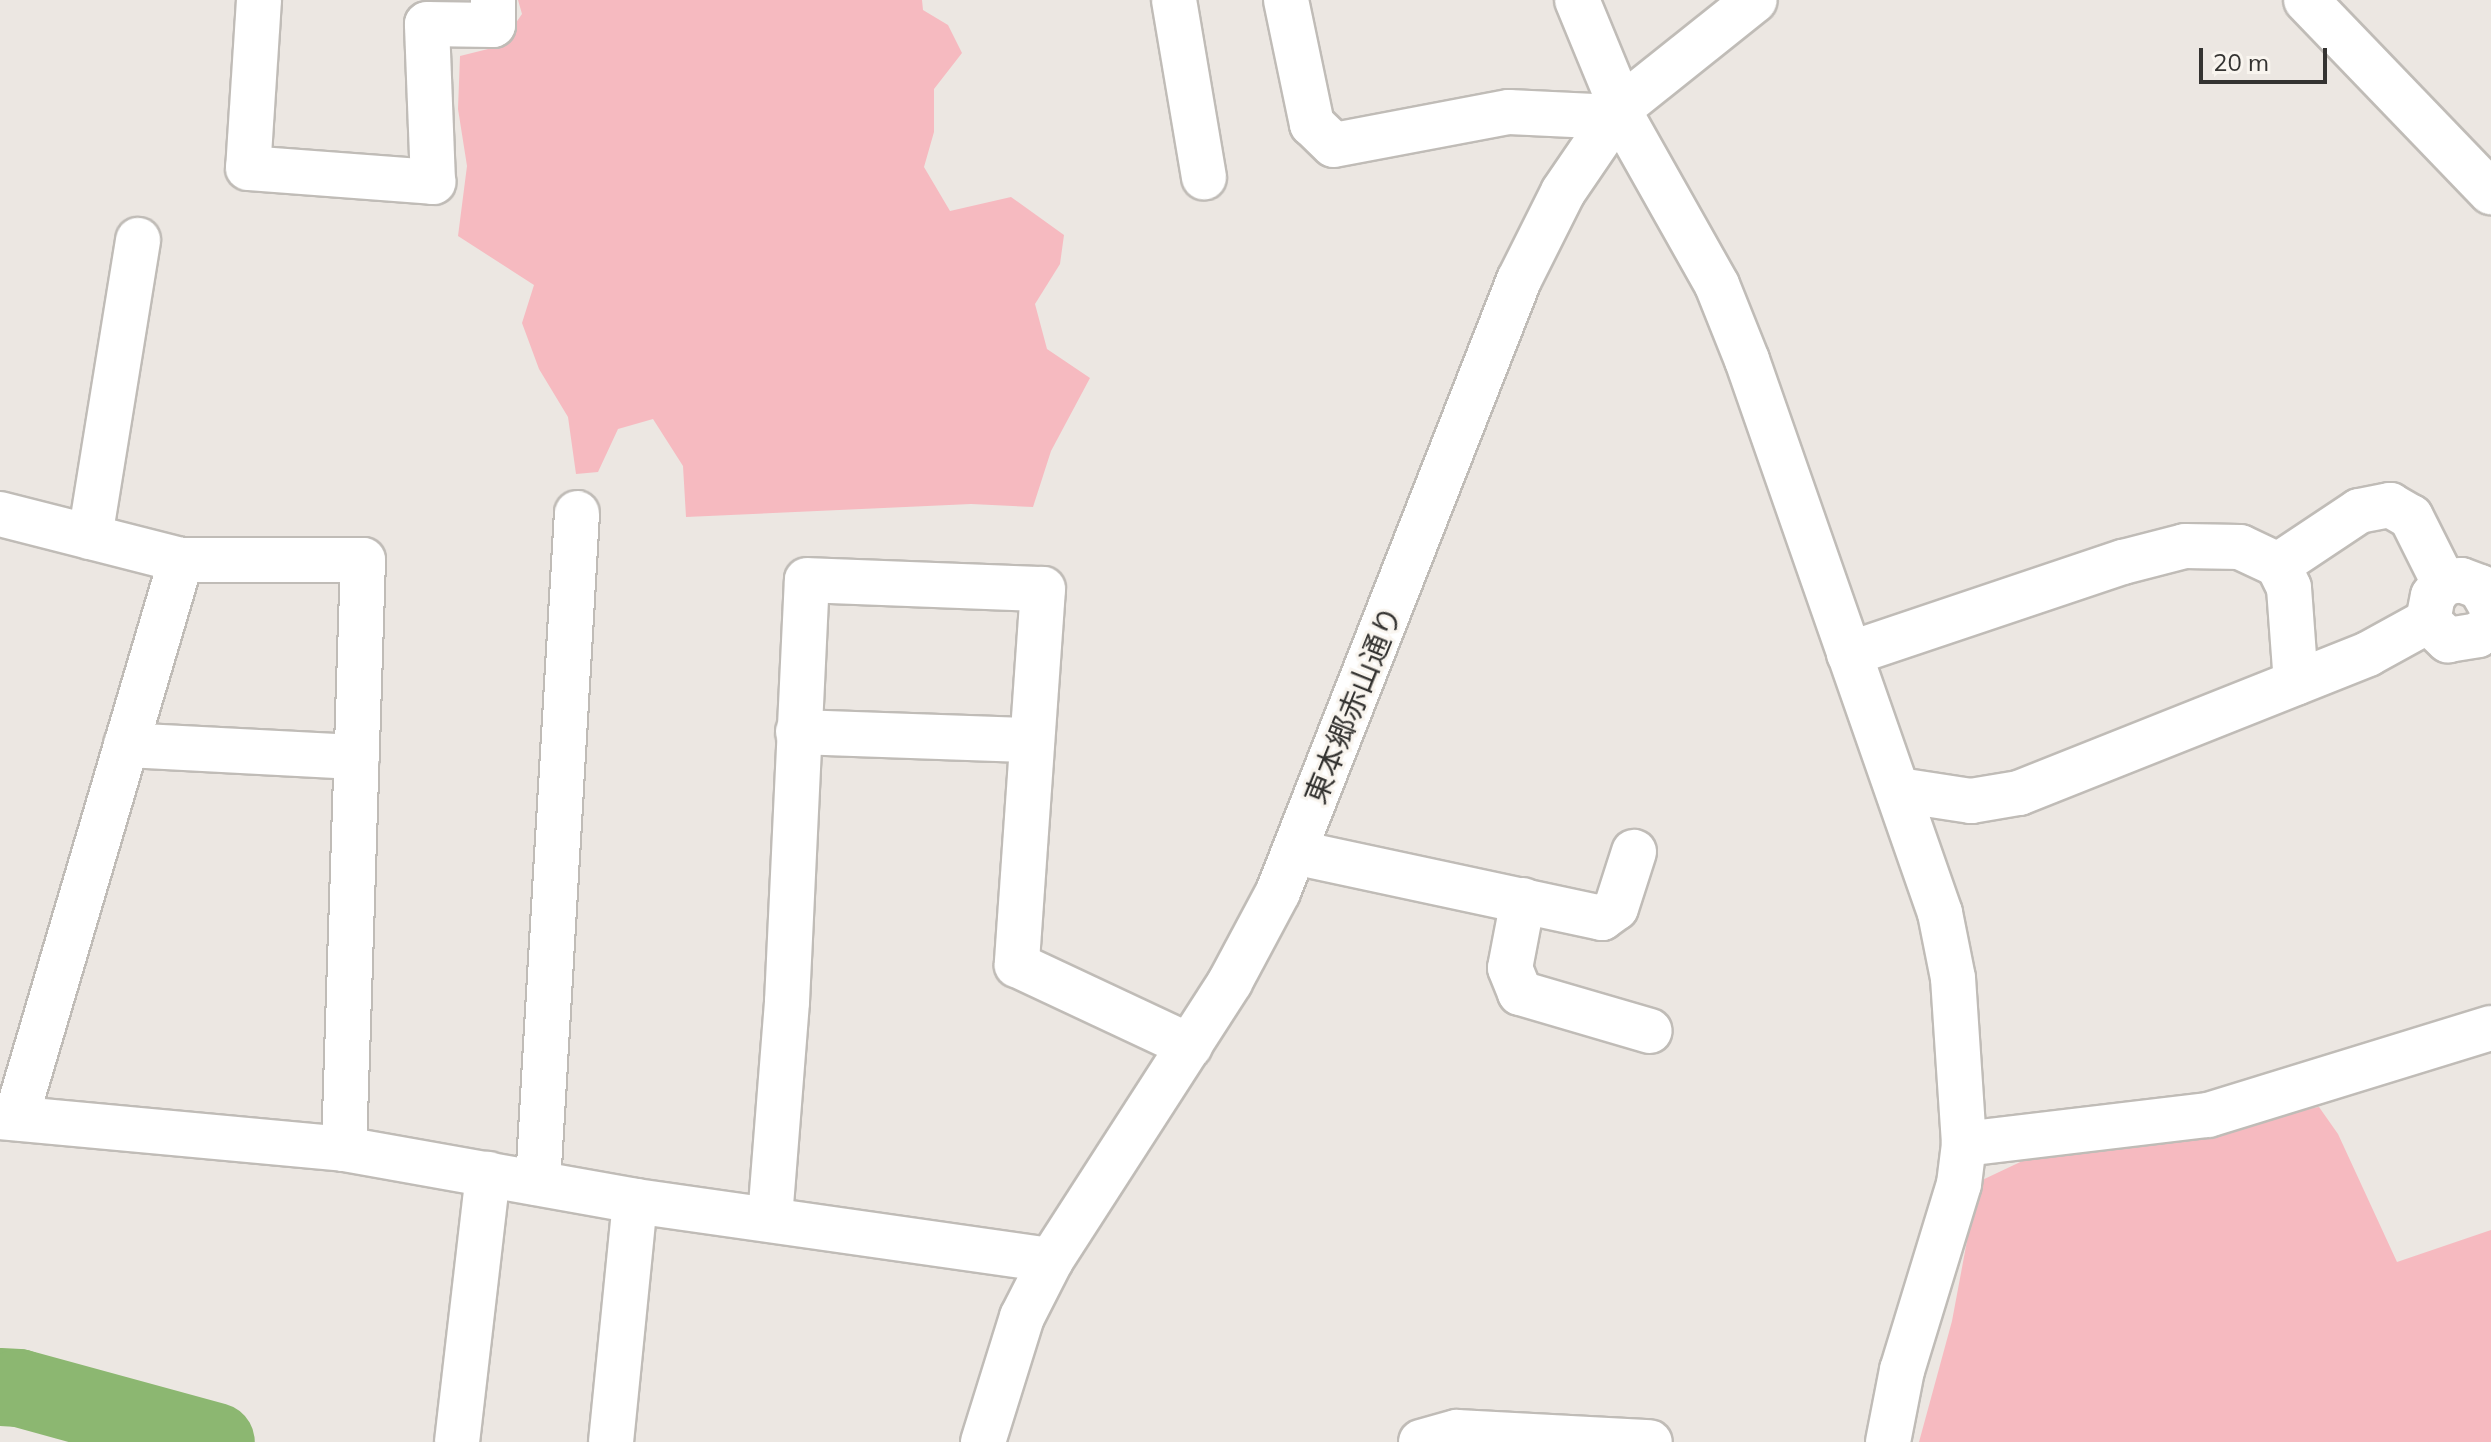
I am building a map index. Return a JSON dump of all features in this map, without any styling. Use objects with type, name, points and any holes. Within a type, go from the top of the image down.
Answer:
[{"type":"street","points":[[259,0],[248,168],[433,182],[427,24],[493,25],[493,0]]},
{"type":"street","points":[[1174,0],[1204,177]]},
{"type":"street","points":[[1286,0],[1312,124],[1334,145],[1509,112],[1618,112]]},
{"type":"street","points":[[1577,0],[1618,112],[1717,285],[1899,790],[1924,864],[1953,978],[1964,1144],[1959,1184],[1902,1370],[1888,1442]]},
{"type":"street","name":"東本郷赤山通り","points":[[983,1442],[1022,1317],[1051,1260],[1230,982],[1294,852],[1519,280],[1563,192],[1618,112],[1755,0]]},
{"type":"street","points":[[2306,0],[2491,192]]},
{"type":"street","points":[[90,537],[138,240]]},
{"type":"street","points":[[2278,565],[2359,511],[2390,505],[2411,517],[2448,640],[2478,635],[2491,624]]},
{"type":"street","points":[[538,1183],[577,513]]},
{"type":"street","points":[[0,514],[181,560],[363,560],[344,1149]]},
{"type":"street","points":[[1849,654],[2045,585],[2185,546],[2240,547],[2278,565],[2289,588],[2296,683]]},
{"type":"street","points":[[181,560],[8,1118],[344,1149],[635,1201],[1051,1260]]},
{"type":"street","points":[[770,1218],[787,1002],[807,580],[1043,589],[1017,965],[1190,1046]]},
{"type":"street","points":[[1899,790],[1971,801],[2019,793],[2368,654],[2461,580],[2480,587],[2491,606]]},
{"type":"street","points":[[798,732],[1032,740]]},
{"type":"street","points":[[126,745],[357,757]]},
{"type":"street","points":[[1924,864],[1971,801]]},
{"type":"street","points":[[1294,852],[1602,918],[1616,908],[1634,852]]},
{"type":"street","points":[[1523,900],[1510,968],[1520,993],[1650,1031]]},
{"type":"street","points":[[1964,1144],[2208,1115],[2491,1028]]},
{"type":"street","points":[[457,1442],[488,1174]]},
{"type":"street","points":[[611,1442],[635,1201]]},
{"type":"street","points":[[1421,1442],[1457,1432],[1650,1442]]},
{"type":"shaded area","points":[[518,0],[922,0],[923,10],[948,25],[962,53],[934,89],[934,132],[924,167],[950,211],[1011,197],[1064,235],[1060,264],[1035,304],[1047,349],[1090,378],[1051,451],[1033,507],[971,504],[686,517],[683,466],[653,419],[618,429],[598,472],[576,474],[568,417],[539,369],[522,323],[534,285],[458,236],[467,166],[458,109],[460,56],[500,46],[522,14]]},
{"type":"shaded area","points":[[2319,1107],[2338,1134],[2397,1262],[2491,1230],[2491,1442],[1919,1442],[1952,1321],[1978,1182],[2037,1154]]},
{"type":"waterway","points":[[0,1387],[19,1388],[216,1442]]}]
